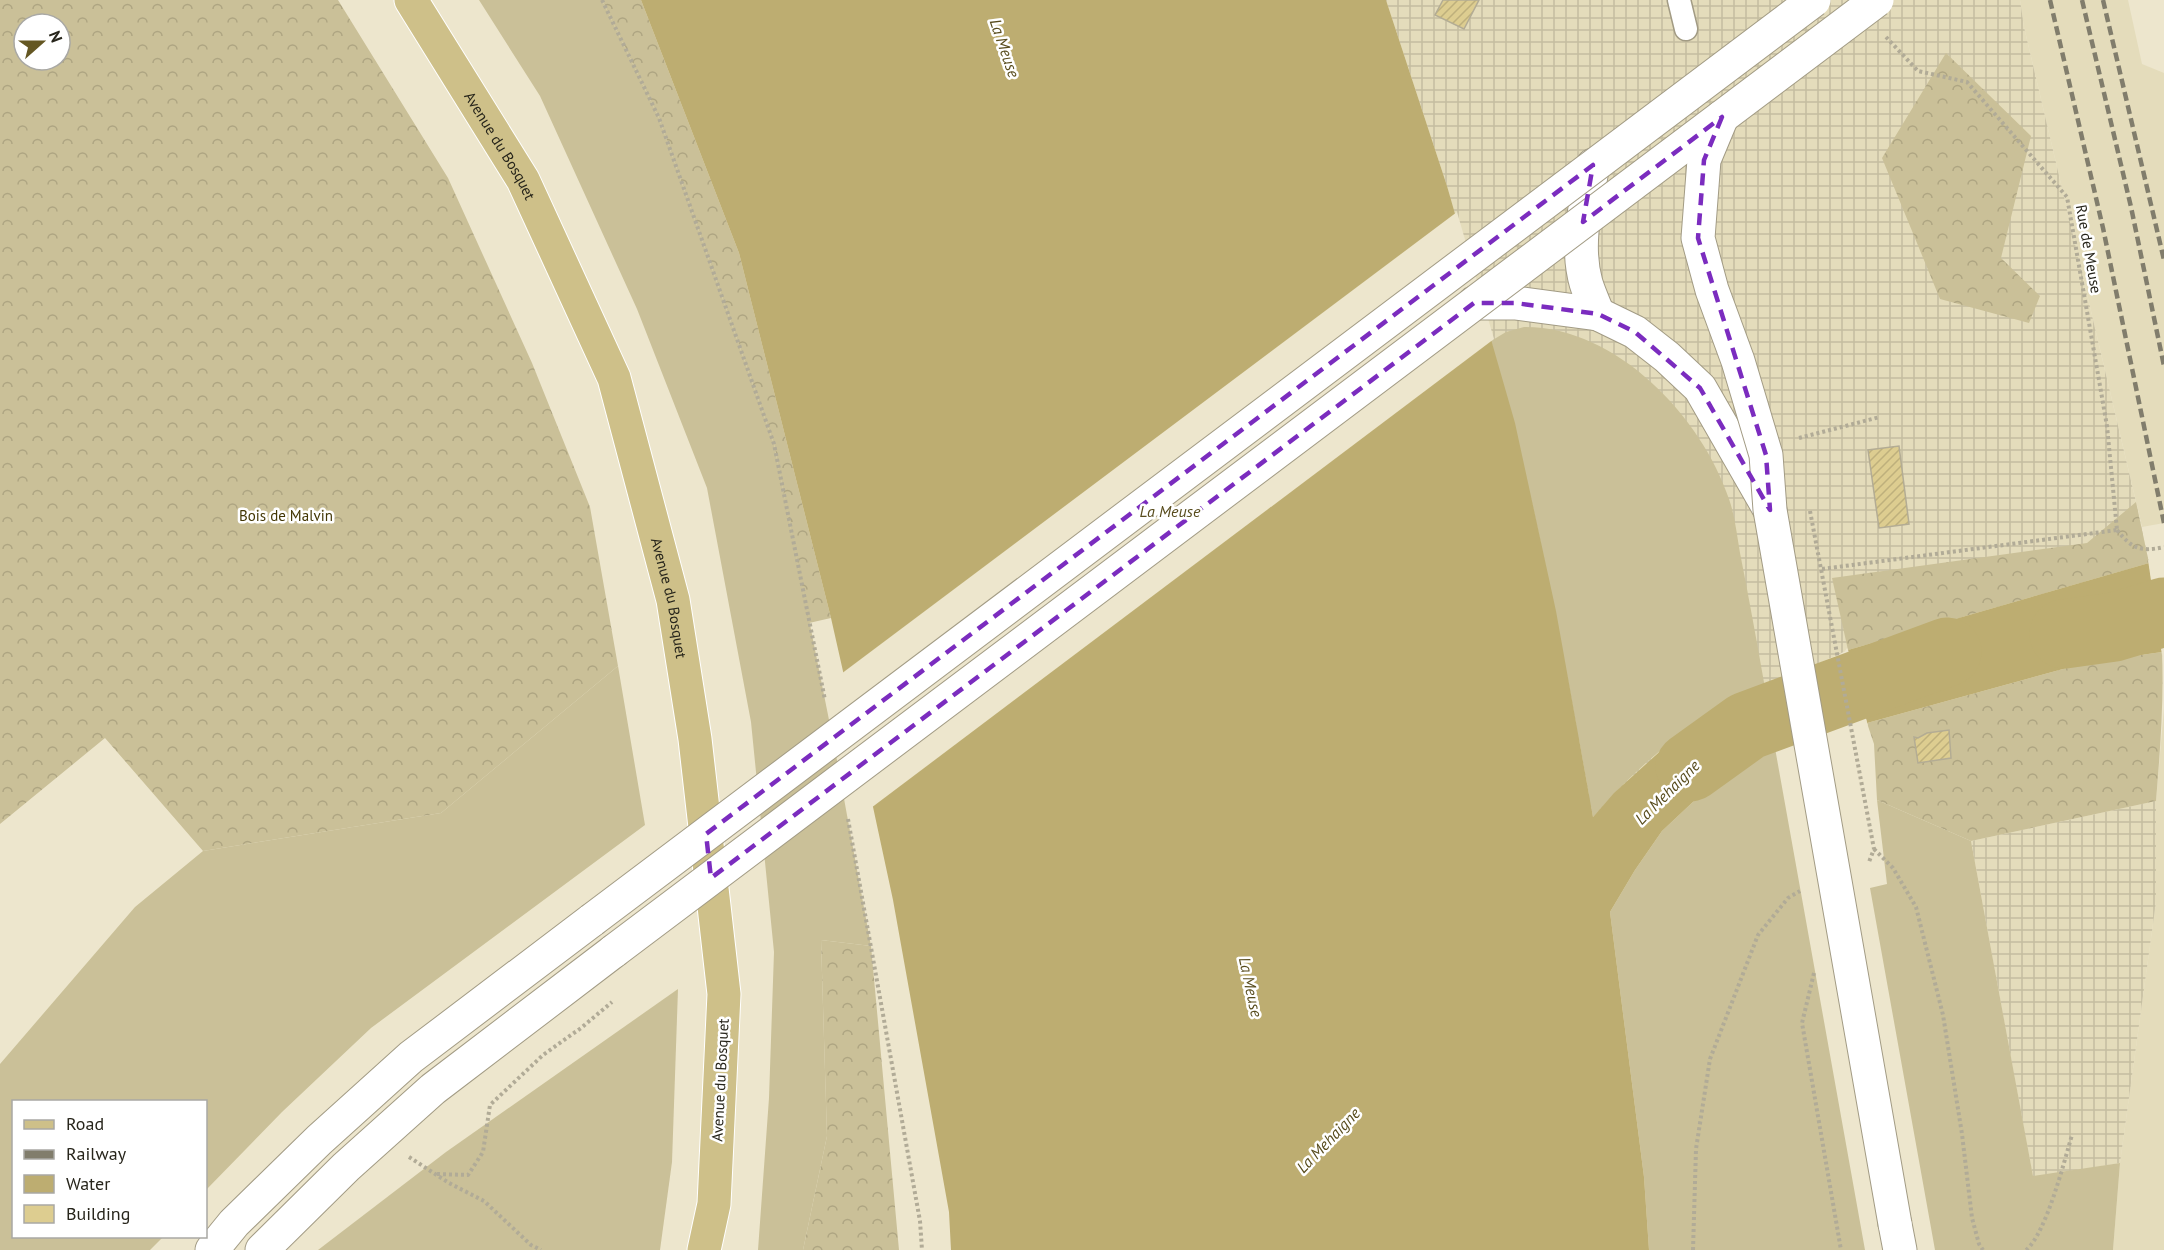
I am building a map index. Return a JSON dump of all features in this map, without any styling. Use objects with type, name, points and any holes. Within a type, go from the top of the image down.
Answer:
[{"type":"main road","name":"Avenue du Bosquet","points":[[411,0],[523,180],[614,378],[673,600],[695,740],[724,994],[714,1204],[704,1250]]},
{"type":"main road","points":[[212,1250],[234,1223],[310,1148],[411,1057],[1814,0]]},
{"type":"main road","points":[[262,1250],[346,1167],[433,1089],[1876,0]]},
{"type":"main road","points":[[1722,117],[1704,160],[1698,238],[1712,290],[1738,361],[1766,455],[1770,510],[1898,1237]]},
{"type":"main road","points":[[1593,165],[1583,222],[1581,252],[1586,283],[1598,314]]},
{"type":"main road","points":[[1474,303],[1515,303],[1598,314],[1635,332],[1667,357],[1700,388],[1770,510]]},
{"type":"lane","points":[[1679,0],[1686,29]]},
{"type":"path","points":[[602,0],[658,118],[774,444],[827,711]]},
{"type":"path","name":"Rue de Meuse","points":[[1881,32],[1918,71],[1967,82],[2067,197],[2107,426],[2117,530]]},
{"type":"path","points":[[1795,439],[1880,417]]},
{"type":"path","points":[[1857,749],[1822,569],[2117,530],[2128,543],[2146,551],[2164,547]]},
{"type":"path","points":[[847,811],[920,1221],[922,1250]]},
{"type":"path","points":[[1865,855],[1874,849],[1893,868],[1916,907],[1943,1015],[1962,1134],[1972,1218],[1978,1244],[1983,1250]]},
{"type":"path","points":[[1693,1250],[1696,1149],[1710,1059],[1758,935],[1788,898],[1807,887]]},
{"type":"path","points":[[2026,1250],[2031,1246],[2043,1225],[2072,1136]]},
{"type":"path","points":[[408,1156],[449,1183],[484,1201],[531,1245],[541,1250]]},
{"type":"highlighted area","points":[[1722,117],[1704,160],[1698,238],[1766,455],[1770,510],[1700,388],[1635,332],[1598,314],[1515,303],[1474,303],[711,878],[706,834],[1593,165],[1583,222]]},
{"type":"shaded area","points":[[1386,0],[2020,0],[2024,27],[2149,563],[1848,650],[1711,715],[1593,817],[1447,186]]},
{"type":"shaded area","points":[[2020,0],[2128,0],[2142,64],[2164,73],[2164,523],[2142,527],[2024,27]]},
{"type":"shaded area","points":[[2164,708],[2164,1250],[2113,1250],[2120,1163],[2156,902],[2156,801]]},
{"type":"shaded area","points":[[2156,801],[2156,902],[2120,1163],[2033,1177],[1971,841]]},
{"type":"green space","name":"Bois de Malvin","points":[[0,0],[338,0],[448,178],[532,363],[590,507],[618,666],[441,813],[203,851],[105,738],[0,824]]},
{"type":"green space","points":[[479,0],[602,0],[659,118],[774,444],[836,755],[871,946],[821,940],[827,1136],[803,1250],[758,1250],[769,1098],[774,952],[751,722],[707,488],[637,309],[540,96]]},
{"type":"green space","points":[[602,0],[641,0],[739,253],[831,618],[809,623],[774,444],[659,118]]},
{"type":"green space","points":[[1946,53],[2031,136],[2001,258],[2040,296],[2029,323],[1940,299],[1882,158]]},
{"type":"green space","points":[[1524,327],[1558,331],[1591,342],[1622,359],[1651,382],[1677,408],[1699,437],[1716,468],[1731,506],[1765,688],[1717,711],[1678,736],[1633,774],[1593,817],[1560,637],[1535,518],[1491,341],[1506,332]]},
{"type":"green space","points":[[2136,502],[2149,563],[1848,650],[1832,578],[2087,543]]},
{"type":"green space","points":[[2162,652],[2162,708],[2156,801],[1971,841],[1877,800],[1874,744],[1867,723],[2085,663]]},
{"type":"green space","points":[[618,666],[645,825],[371,1028],[282,1112],[207,1189],[207,1100],[12,1100],[12,1238],[162,1238],[150,1250],[0,1250],[0,1064],[135,907],[203,851],[441,813]]},
{"type":"green space","points":[[1775,748],[1865,1250],[1649,1250],[1644,1177],[1610,912],[1662,831],[1711,785]]},
{"type":"green space","points":[[1877,800],[1971,841],[2033,1176],[2120,1163],[2113,1250],[1935,1250],[1870,888],[1887,884]]},
{"type":"green space","points":[[821,940],[871,946],[899,1250],[803,1250],[827,1136]]},
{"type":"green space","points":[[678,989],[672,1162],[660,1250],[318,1250],[446,1152]]},
{"type":"water","name":"La Meuse","points":[[641,0],[1386,0],[1447,186],[1515,423],[1556,611],[1593,817],[1614,793],[1666,746],[1711,715],[1765,689],[1775,748],[1711,785],[1662,831],[1610,912],[1644,1177],[1649,1250],[951,1250],[949,1212],[893,900],[831,618],[739,253]]},
{"type":"water","points":[[2149,563],[2162,652],[2085,663],[1867,723],[1848,650]]},
{"type":"pier","points":[[1457,212],[1494,339],[871,808],[841,674]]},
{"type":"pier","points":[[2148,560],[2152,562],[2164,645],[2162,655]]},
{"type":"pier","points":[[1847,648],[1868,726],[1864,723],[1845,651]]},
{"type":"building","points":[[1443,0],[1479,0],[1464,29],[1435,15]]},
{"type":"building","points":[[1899,446],[1909,524],[1879,528],[1868,450]]},
{"type":"building","points":[[1949,730],[1951,758],[1918,763],[1914,737]]},
{"type":"waterway","name":"La Mehaigne","points":[[2064,634],[2114,627],[2164,612]]},
{"type":"waterway","name":"La Mehaigne","points":[[1690,767],[1747,726],[1947,652]]},
{"type":"railway","points":[[2050,0],[2103,228],[2164,523]]},
{"type":"railway","points":[[2082,0],[2131,207],[2164,366]]},
{"type":"railway","points":[[2103,0],[2164,260]]}]
